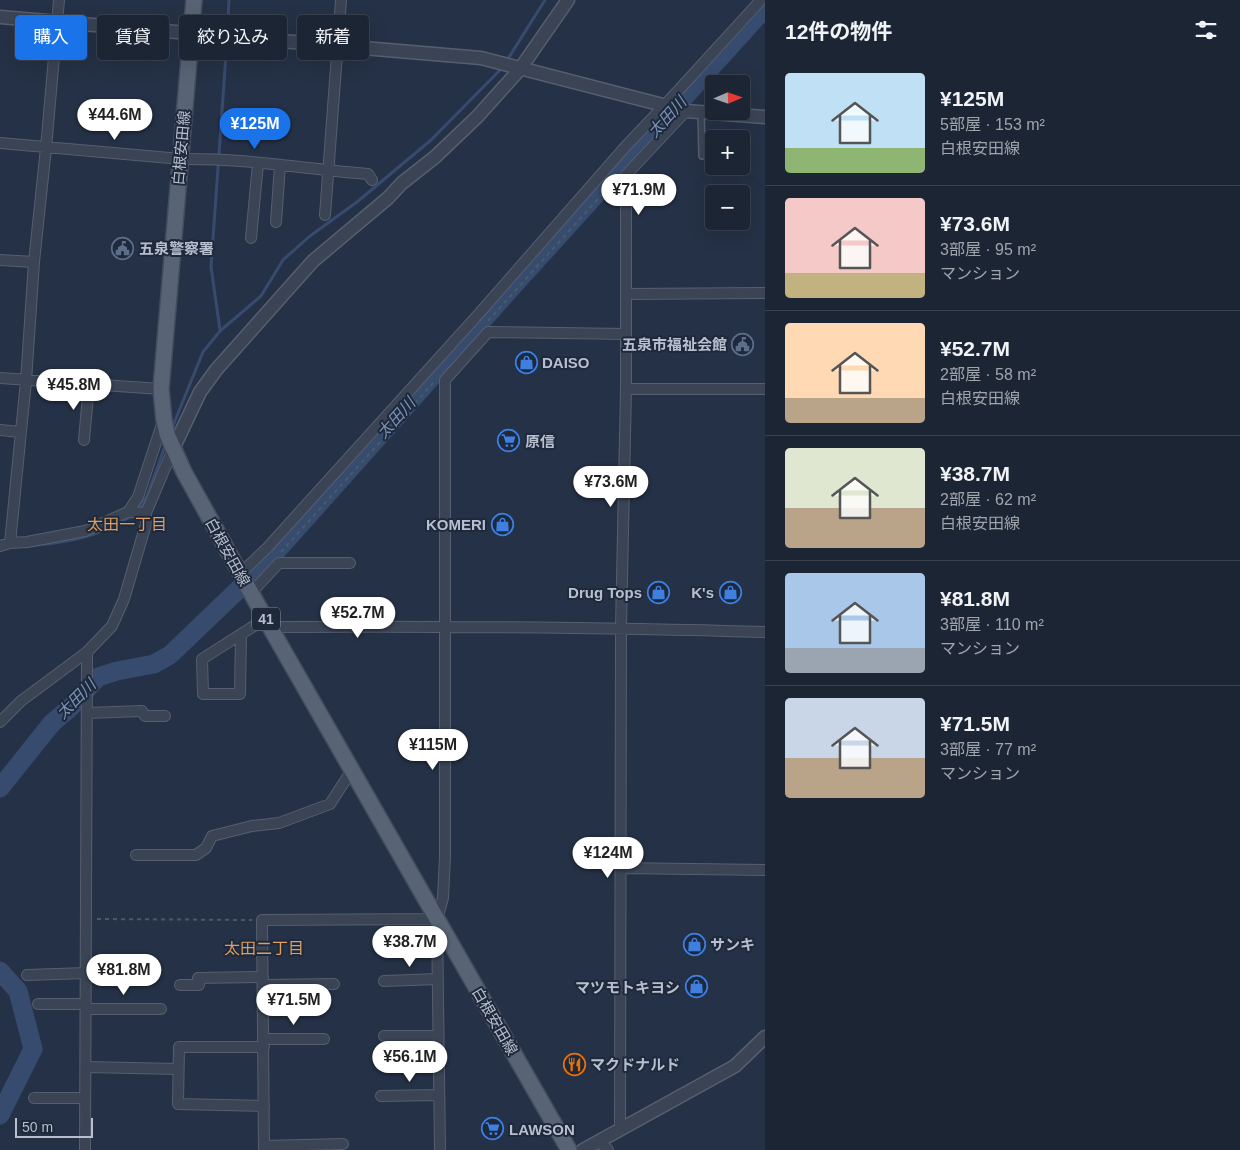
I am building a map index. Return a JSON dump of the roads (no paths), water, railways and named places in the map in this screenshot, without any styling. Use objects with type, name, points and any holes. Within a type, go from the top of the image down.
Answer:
[{"type":"main road","name":"白根安田線","points":[[193,15],[194,0]]},
{"type":"main road","name":"白根安田線","points":[[189,60],[171,250],[161,389],[164,420],[173,449],[267,623],[570,1150]]},
{"type":"street","points":[[58,15],[59,0]]},
{"type":"street","points":[[340,15],[341,0]]},
{"type":"street","points":[[0,722],[21,701],[87,652],[112,626],[124,599],[146,524],[146,513],[200,392],[216,370],[313,261],[388,198],[402,183],[435,157],[477,117],[520,69],[568,0]]},
{"type":"street","points":[[240,574],[268,547],[476,317],[512,273],[626,146],[761,0]]},
{"type":"street","points":[[0,17],[15,18]]},
{"type":"street","points":[[87,25],[179,33]]},
{"type":"street","points":[[369,49],[481,58],[686,111],[765,117]]},
{"type":"street","points":[[54,60],[34,262],[26,381],[5,545],[85,531],[128,512],[146,513]]},
{"type":"street","points":[[325,215],[337,60]]},
{"type":"street","points":[[620,1130],[621,627],[626,389],[626,175],[686,111]]},
{"type":"street","points":[[0,143],[181,159],[280,165],[368,174],[372,180]]},
{"type":"street","points":[[251,238],[258,163]]},
{"type":"street","points":[[276,222],[280,165]]},
{"type":"street","points":[[0,260],[34,262]]},
{"type":"street","points":[[626,294],[765,292]]},
{"type":"street","points":[[440,1150],[437,919],[443,898],[444,873],[445,380],[488,332],[626,334]]},
{"type":"street","points":[[0,378],[161,389]]},
{"type":"street","points":[[84,440],[89,384]]},
{"type":"street","points":[[626,389],[765,389]]},
{"type":"street","points":[[128,512],[138,497],[164,420]]},
{"type":"street","points":[[0,430],[20,432]]},
{"type":"street","points":[[251,593],[279,563],[350,563]]},
{"type":"street","points":[[241,634],[240,694],[203,694],[202,659],[241,634],[267,623],[621,627],[765,632]]},
{"type":"street","points":[[85,1150],[87,652]]},
{"type":"street","points":[[87,713],[142,710],[146,716],[165,716]]},
{"type":"street","points":[[136,855],[196,855],[206,848],[212,836],[252,826],[279,823],[330,804],[352,770]]},
{"type":"street","points":[[620,868],[765,870]]},
{"type":"street","points":[[343,1144],[264,1148],[262,920],[437,919]]},
{"type":"street","points":[[27,975],[86,973]]},
{"type":"street","points":[[180,985],[198,985],[198,978],[334,984]]},
{"type":"street","points":[[384,981],[438,980]]},
{"type":"street","points":[[38,1004],[161,1009]]},
{"type":"street","points":[[384,1036],[438,1036]]},
{"type":"street","points":[[583,1150],[603,1146],[620,1130],[735,1066],[765,1037]]},
{"type":"street","points":[[264,1106],[178,1104],[179,1047],[324,1039]]},
{"type":"street","points":[[86,1067],[178,1069]]},
{"type":"street","points":[[381,1096],[439,1095]]},
{"type":"street","points":[[34,1098],[85,1098]]},
{"type":"lane","points":[[701,112],[702,156]]},
{"type":"waterway","points":[[228,15],[229,0]]},
{"type":"waterway","points":[[506,62],[545,0]]},
{"type":"waterway","name":"太田川","points":[[0,788],[52,723],[71,707],[98,677],[117,671],[154,664],[170,655],[265,564],[765,8]]},
{"type":"waterway","points":[[220,330],[211,267],[226,60]]},
{"type":"waterway","points":[[172,428],[203,352],[220,331],[261,296],[283,260],[310,236],[357,202],[431,140],[503,67]]},
{"type":"waterway","points":[[137,511],[147,496],[166,443]]},
{"type":"waterway","points":[[37,545],[87,536],[111,528],[132,515]]},
{"type":"waterway","name":"太田川","points":[[0,971],[18,991],[33,1049],[0,1115]]},
{"type":"place","name":"五泉警察署","points":[[123,248]]},
{"type":"place","name":"五泉市福祉会館","points":[[743,344]]},
{"type":"place","name":"DAISO","points":[[526,362]]},
{"type":"place","name":"原信","points":[[509,441]]},
{"type":"place","name":"KOMERI","points":[[502,524]]},
{"type":"place","name":"Drug Tops","points":[[658,592]]},
{"type":"place","name":"K's","points":[[730,592]]},
{"type":"place","name":"サンキ","points":[[694,944]]},
{"type":"place","name":"マツモトキヨシ","points":[[696,987]]},
{"type":"place","name":"マクドナルド","points":[[574,1064]]},
{"type":"place","name":"LAWSON","points":[[493,1129]]},
{"type":"district","name":"太田一丁目","points":[[127,524]]},
{"type":"district","name":"太田二丁目","points":[[264,948]]}]
